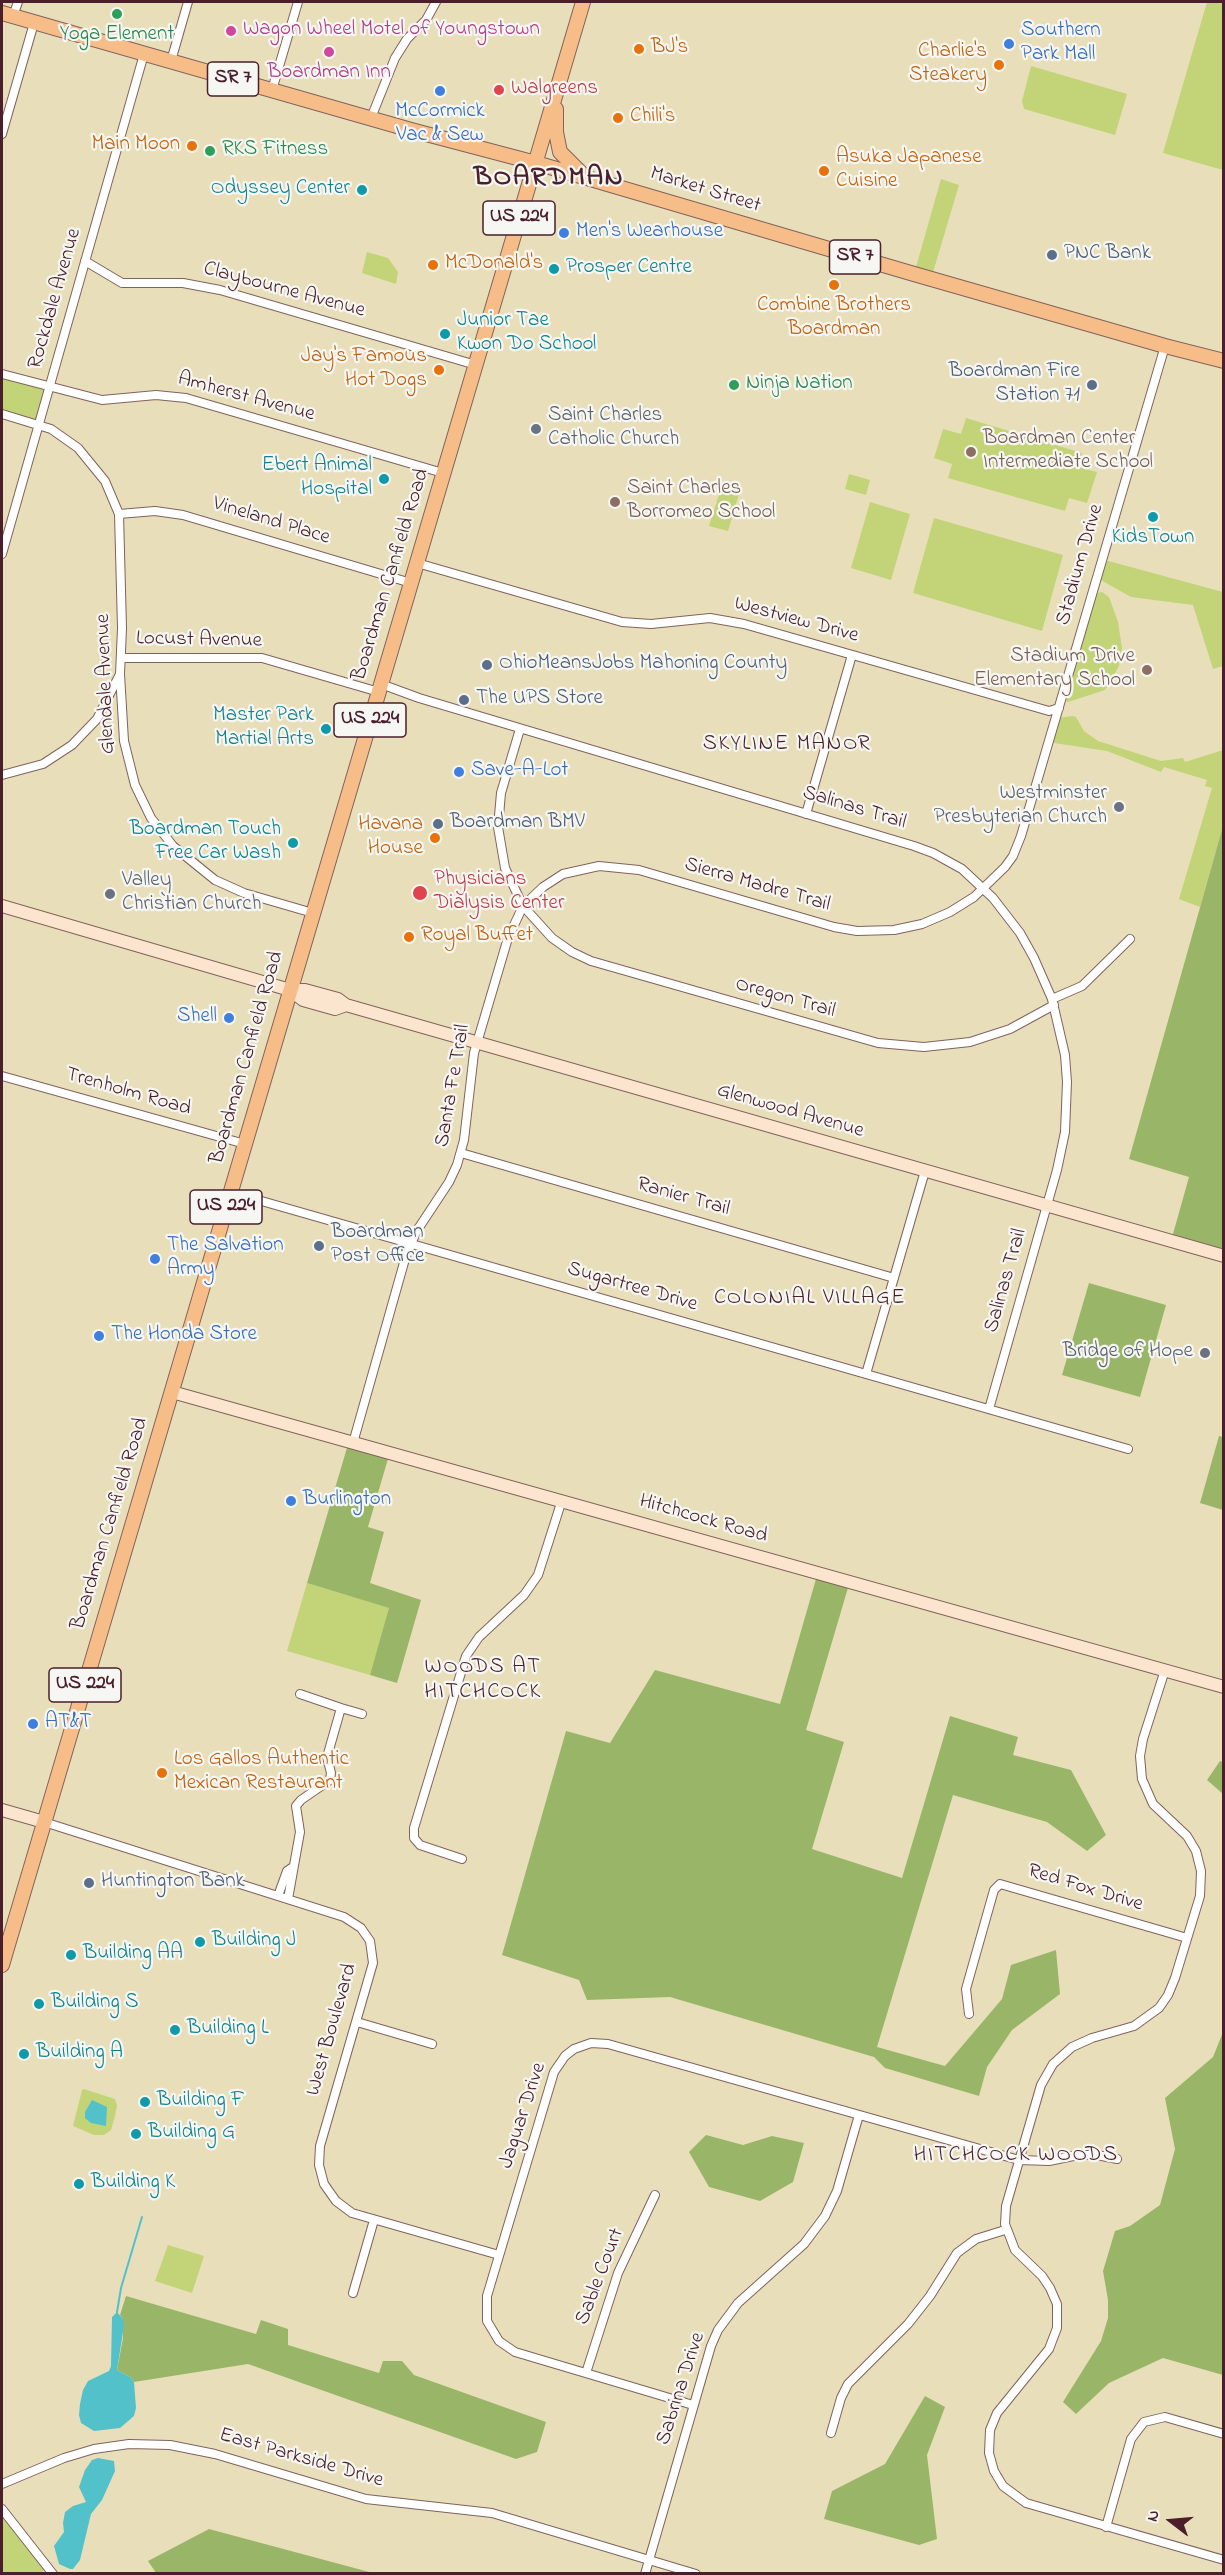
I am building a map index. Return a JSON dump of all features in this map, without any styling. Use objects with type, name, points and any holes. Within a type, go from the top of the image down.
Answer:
[{"type":"main road","name":"US 224","points":[[536,163],[584,2]]},
{"type":"main road","name":"Market Street","points":[[7,15],[536,163],[1165,346],[1224,361]]},
{"type":"main road","points":[[558,87],[556,132],[558,143],[565,158],[585,177]]},
{"type":"main road","name":"Boardman Canfield Road","points":[[2,1965],[536,163]]},
{"type":"street","points":[[7,15],[18,2]]},
{"type":"street","points":[[171,62],[188,2]]},
{"type":"street","points":[[272,90],[298,2]]},
{"type":"street","points":[[371,118],[395,58],[407,39],[426,20],[436,2]]},
{"type":"street","points":[[2,134],[34,22]]},
{"type":"street","name":"Rockdale Avenue","points":[[2,554],[144,54]]},
{"type":"street","name":"Claybourne Avenue","points":[[85,261],[122,283],[183,283],[220,290],[476,365]]},
{"type":"street","name":"Stadium Drive","points":[[984,888],[1005,867],[1017,848],[1165,346]]},
{"type":"street","name":"Amherst Avenue","points":[[2,374],[102,400],[156,395],[186,398],[444,473]]},
{"type":"street","name":"Glendale Avenue","points":[[2,414],[39,424],[66,439],[88,458],[105,481],[118,514],[121,542],[122,658],[120,674],[124,741],[130,769],[142,802],[162,832],[185,858],[215,880],[244,893],[313,913]]},
{"type":"street","name":"Vineland Place","points":[[118,514],[154,511],[183,515],[411,583]]},
{"type":"street","name":"Westview Drive","points":[[417,563],[622,622],[651,624],[696,618],[724,619],[1049,711],[1059,708]]},
{"type":"street","points":[[807,814],[852,655]]},
{"type":"street","name":"Locust Avenue","points":[[122,658],[262,658],[380,688]]},
{"type":"street","points":[[2,775],[17,773],[43,764],[72,745],[97,718],[120,674]]},
{"type":"street","name":"Salinas Trail","points":[[380,688],[933,853],[962,869],[984,888],[1020,933],[1038,965],[1053,1002],[1065,1055],[1067,1108],[1062,1151],[989,1409]]},
{"type":"street","points":[[520,729],[501,793],[498,827],[505,868],[523,906]]},
{"type":"street","name":"Sierra Madre Trail","points":[[523,906],[543,887],[563,874],[587,867],[613,866],[639,870],[834,927],[879,931],[910,927],[936,919],[964,904],[984,888]]},
{"type":"street","name":"Glenwood Avenue","points":[[2,906],[290,990],[314,992],[338,999],[346,1005],[1224,1256]]},
{"type":"street","name":"Oregon Trail","points":[[523,906],[552,938],[572,952],[591,961],[878,1043],[924,1047],[970,1042],[1010,1029],[1082,986],[1130,939]]},
{"type":"street","name":"Santa Fe Trail","points":[[353,1443],[411,1244],[416,1232],[449,1182],[461,1153],[465,1140],[472,1059],[508,938],[523,906]]},
{"type":"street","name":"Trenholm Road","points":[[2,1076],[245,1144]]},
{"type":"street","name":"Ranier Trail","points":[[461,1153],[894,1278]]},
{"type":"street","points":[[866,1374],[925,1171]]},
{"type":"street","name":"Sugartree Drive","points":[[230,1192],[1128,1449]]},
{"type":"street","name":"Hitchcock Road","points":[[172,1392],[1224,1686]]},
{"type":"street","points":[[462,1859],[420,1845],[414,1838],[414,1828],[466,1656],[479,1637],[524,1595],[538,1575],[562,1500]]},
{"type":"street","points":[[1165,1670],[1143,1739],[1140,1767],[1149,1798],[1160,1812],[1187,1836],[1200,1863],[1201,1889],[1171,1989],[1154,2013],[1129,2029],[1079,2043],[1053,2064],[1041,2085],[1005,2205],[1005,2230],[1015,2250],[1042,2276],[1050,2288],[1057,2304],[1058,2320],[1049,2349],[994,2418],[988,2441],[994,2471],[1003,2486],[1022,2501],[1224,2560]]},
{"type":"street","points":[[300,1694],[362,1714]]},
{"type":"street","points":[[288,1899],[300,1832],[296,1806],[330,1780],[331,1773],[327,1757],[341,1708]]},
{"type":"street","name":"West Boulevard","points":[[2,1810],[288,1899],[348,1919],[360,1928],[367,1937],[373,1952],[374,1963],[320,2146],[319,2165],[324,2184],[336,2201],[352,2212],[500,2255]]},
{"type":"street","points":[[278,1896],[287,1870],[293,1867]]},
{"type":"street","name":"Red Fox Drive","points":[[969,2014],[966,1989],[994,1890],[1000,1884],[1187,1938]]},
{"type":"street","points":[[357,2022],[432,2044]]},
{"type":"street","name":"Jaguar Drive","points":[[693,2405],[515,2352],[495,2337],[488,2321],[486,2305],[554,2072],[565,2056],[582,2045],[608,2044],[1018,2160],[1049,2160],[1078,2155],[1097,2155],[1117,2159]]},
{"type":"street","name":"Sabrina Drive","points":[[645,2574],[711,2346],[728,2315],[749,2290],[804,2244],[825,2216],[837,2191],[859,2115]]},
{"type":"street","name":"Sable Court","points":[[586,2373],[618,2273],[656,2195]]},
{"type":"street","points":[[353,2293],[374,2220]]},
{"type":"street","points":[[831,2433],[841,2398],[848,2384],[908,2324],[930,2296],[957,2253],[976,2239],[1005,2230]]},
{"type":"street","points":[[1106,2527],[1131,2439],[1144,2422],[1165,2417],[1224,2434]]},
{"type":"street","name":"East Parkside Drive","points":[[2,2484],[64,2457],[94,2449],[129,2444],[170,2445],[215,2454],[366,2499],[492,2512],[696,2574]]},
{"type":"street","points":[[2,2509],[53,2574]]},
{"type":"green space","points":[[1207,2],[1223,2],[1223,170],[1163,153]]},
{"type":"green space","points":[[1031,66],[1127,94],[1115,135],[1024,109],[1022,101]]},
{"type":"green space","points":[[941,179],[959,185],[931,279],[914,274]]},
{"type":"green space","points":[[367,252],[388,258],[398,272],[396,284],[362,273]]},
{"type":"green space","points":[[2,374],[49,388],[39,424],[2,414]]},
{"type":"green space","points":[[966,418],[1082,453],[1078,467],[1097,472],[1087,503],[1069,498],[1065,511],[948,478],[952,464],[934,458],[943,429],[961,434]]},
{"type":"green space","points":[[849,474],[870,480],[866,495],[845,489]]},
{"type":"green space","points":[[721,488],[739,494],[728,531],[709,526]]},
{"type":"green space","points":[[870,502],[910,514],[891,580],[851,568]]},
{"type":"green space","points":[[934,518],[1063,555],[1042,631],[913,593]]},
{"type":"green space","points":[[1101,559],[1223,592],[1223,666],[1213,669],[1193,605],[1131,597],[1097,578]]},
{"type":"green space","points":[[1102,592],[1109,597],[1118,622],[1122,648],[1119,666],[1105,690],[1068,702],[1062,698],[1092,594]]},
{"type":"green space","points":[[1076,717],[1084,731],[1098,741],[1161,761],[1183,758],[1185,762],[1223,750],[1223,826],[1200,907],[1179,899],[1212,788],[1205,786],[1207,780],[1164,767],[1161,772],[1107,751],[1054,743],[1049,740],[1056,718]]},
{"type":"green space","points":[[1223,826],[1223,1256],[1171,1241],[1189,1177],[1129,1159]]},
{"type":"green space","points":[[1089,1283],[1166,1305],[1140,1397],[1062,1375]]},
{"type":"green space","points":[[1219,1436],[1223,1437],[1223,1510],[1200,1503]]},
{"type":"green space","points":[[349,1441],[390,1452],[368,1527],[384,1532],[370,1583],[421,1600],[397,1683],[370,1675],[389,1608],[307,1583]]},
{"type":"green space","points":[[818,1572],[850,1581],[806,1730],[844,1742],[812,1849],[902,1878],[950,1716],[1018,1737],[1013,1755],[1071,1770],[1106,1835],[1087,1851],[1047,1822],[953,1795],[877,2047],[945,2066],[1002,1999],[1011,1965],[1056,1950],[1060,1994],[1012,2030],[987,2067],[979,2096],[885,2068],[874,2057],[670,1997],[587,2000],[579,1980],[502,1955],[566,1731],[610,1743],[655,1670],[780,1704]]},
{"type":"green space","points":[[307,1583],[390,1608],[370,1675],[287,1651]]},
{"type":"green space","points":[[1220,1761],[1223,1762],[1223,1794],[1207,1780]]},
{"type":"green space","points":[[1223,2032],[1223,2375],[1163,2358],[1109,2383],[1076,2414],[1063,2402],[1101,2341],[1108,2318],[1108,2300],[1103,2271],[1115,2231],[1130,2226],[1160,2205],[1175,2149],[1165,2098],[1213,2057]]},
{"type":"green space","points":[[84,2089],[115,2099],[117,2106],[111,2130],[104,2135],[94,2135],[73,2126]]},
{"type":"green space","points":[[706,2135],[743,2145],[772,2136],[804,2143],[793,2182],[760,2201],[709,2187],[689,2152]]},
{"type":"green space","points":[[168,2245],[204,2256],[192,2293],[155,2281]]},
{"type":"green space","points":[[126,2296],[256,2334],[261,2320],[288,2329],[288,2345],[379,2373],[383,2361],[402,2361],[414,2375],[546,2422],[537,2452],[516,2459],[248,2364],[134,2382],[117,2370],[123,2338],[123,2319],[120,2315]]},
{"type":"green space","points":[[925,2396],[945,2407],[927,2455],[937,2539],[919,2545],[824,2519],[832,2491],[885,2464]]},
{"type":"green space","points":[[2,2509],[47,2566],[41,2573],[2,2573]]},
{"type":"green space","points":[[209,2529],[373,2573],[156,2573],[148,2561]]},
{"type":"water","points":[[92,2100],[107,2107],[106,2126],[91,2123],[85,2118],[85,2112]]},
{"type":"water","points":[[117,2312],[123,2319],[124,2326],[117,2370],[134,2382],[136,2408],[134,2416],[120,2428],[94,2431],[81,2423],[80,2404],[88,2381],[109,2371],[112,2317]]},
{"type":"water","points":[[98,2458],[114,2461],[115,2471],[102,2500],[91,2514],[80,2560],[73,2569],[70,2569],[59,2564],[54,2546],[64,2532],[65,2512],[73,2506],[86,2502],[79,2487],[85,2470],[92,2460]]},
{"type":"waterway","points":[[117,2312],[121,2288],[142,2217]]},
{"type":"place","name":"Yoga Element","points":[[117,14]]},
{"type":"place","name":"Wagon Wheel Motel of Youngstown","points":[[231,31]]},
{"type":"place","name":"Southern Park Mall","points":[[1009,44]]},
{"type":"place","name":"BJ's","points":[[639,49]]},
{"type":"place","name":"Boardman Inn","points":[[329,52]]},
{"type":"place","name":"Charlie's Steakery","points":[[999,65]]},
{"type":"place","name":"Walgreens","points":[[499,90]]},
{"type":"place","name":"McCormick Vac & Sew","points":[[440,91]]},
{"type":"place","name":"Chili's","points":[[618,118]]},
{"type":"place","name":"Main Moon","points":[[192,146]]},
{"type":"place","name":"RKS Fitness","points":[[210,151]]},
{"type":"place","name":"Asuka Japanese Cuisine","points":[[824,171]]},
{"type":"place","name":"Odyssey Center","points":[[362,190]]},
{"type":"place","name":"Men's Wearhouse","points":[[564,233]]},
{"type":"place","name":"PNC Bank","points":[[1052,255]]},
{"type":"place","name":"McDonald's","points":[[433,265]]},
{"type":"place","name":"Prosper Centre","points":[[554,269]]},
{"type":"place","name":"Combine Brothers Boardman","points":[[834,285]]},
{"type":"place","name":"Junior Tae Kwon Do School","points":[[445,334]]},
{"type":"place","name":"Jay's Famous Hot Dogs","points":[[439,370]]},
{"type":"place","name":"Ninja Nation","points":[[734,385]]},
{"type":"place","name":"Boardman Fire Station 71","points":[[1092,385]]},
{"type":"place","name":"Saint Charles Catholic Church","points":[[536,429]]},
{"type":"place","name":"Boardman Center Intermediate School","points":[[971,452]]},
{"type":"place","name":"Ebert Animal Hospital","points":[[384,479]]},
{"type":"place","name":"Saint Charles Borromeo School","points":[[615,502]]},
{"type":"place","name":"KidsTown","points":[[1153,517]]},
{"type":"place","name":"OhioMeansJobs Mahoning County","points":[[487,665]]},
{"type":"place","name":"Stadium Drive Elementary School","points":[[1147,670]]},
{"type":"place","name":"The UPS Store","points":[[464,700]]},
{"type":"place","name":"Master Park Martial Arts","points":[[326,729]]},
{"type":"place","name":"Save-A-Lot","points":[[459,772]]},
{"type":"place","name":"Westminster Presbyterian Church","points":[[1119,807]]},
{"type":"place","name":"Boardman BMV","points":[[438,824]]},
{"type":"place","name":"Havana House","points":[[435,838]]},
{"type":"place","name":"Boardman Touch Free Car Wash","points":[[293,843]]},
{"type":"place","name":"Physicians Dialysis Center","points":[[420,893]]},
{"type":"place","name":"Valley Christian Church","points":[[110,894]]},
{"type":"place","name":"Royal Buffet","points":[[409,937]]},
{"type":"place","name":"Shell","points":[[229,1018]]},
{"type":"place","name":"Boardman Post Office","points":[[319,1246]]},
{"type":"place","name":"The Salvation Army","points":[[155,1259]]},
{"type":"place","name":"The Honda Store","points":[[99,1336]]},
{"type":"place","name":"Bridge of Hope","points":[[1205,1353]]},
{"type":"place","name":"Burlington","points":[[291,1501]]},
{"type":"place","name":"AT&T","points":[[33,1724]]},
{"type":"place","name":"Los Gallos Authentic Mexican Restaurant","points":[[162,1773]]},
{"type":"place","name":"Huntington Bank","points":[[89,1883]]},
{"type":"place","name":"Building J","points":[[200,1942]]},
{"type":"place","name":"Building AA","points":[[71,1955]]},
{"type":"place","name":"Building S","points":[[39,2004]]},
{"type":"place","name":"Building L","points":[[175,2030]]},
{"type":"place","name":"Building A","points":[[24,2054]]},
{"type":"place","name":"Building F","points":[[145,2102]]},
{"type":"place","name":"Building G","points":[[136,2134]]},
{"type":"place","name":"Building K","points":[[79,2184]]},
{"type":"district","name":"BOARDMAN","points":[[549,180]]},
{"type":"district","name":"SKYLINE MANOR","points":[[787,745]]},
{"type":"district","name":"COLONIAL VILLAGE","points":[[810,1299]]},
{"type":"district","name":"WOODS AT HITCHCOCK","points":[[483,1680]]},
{"type":"district","name":"HITCHCOCK WOODS","points":[[1016,2156]]}]
